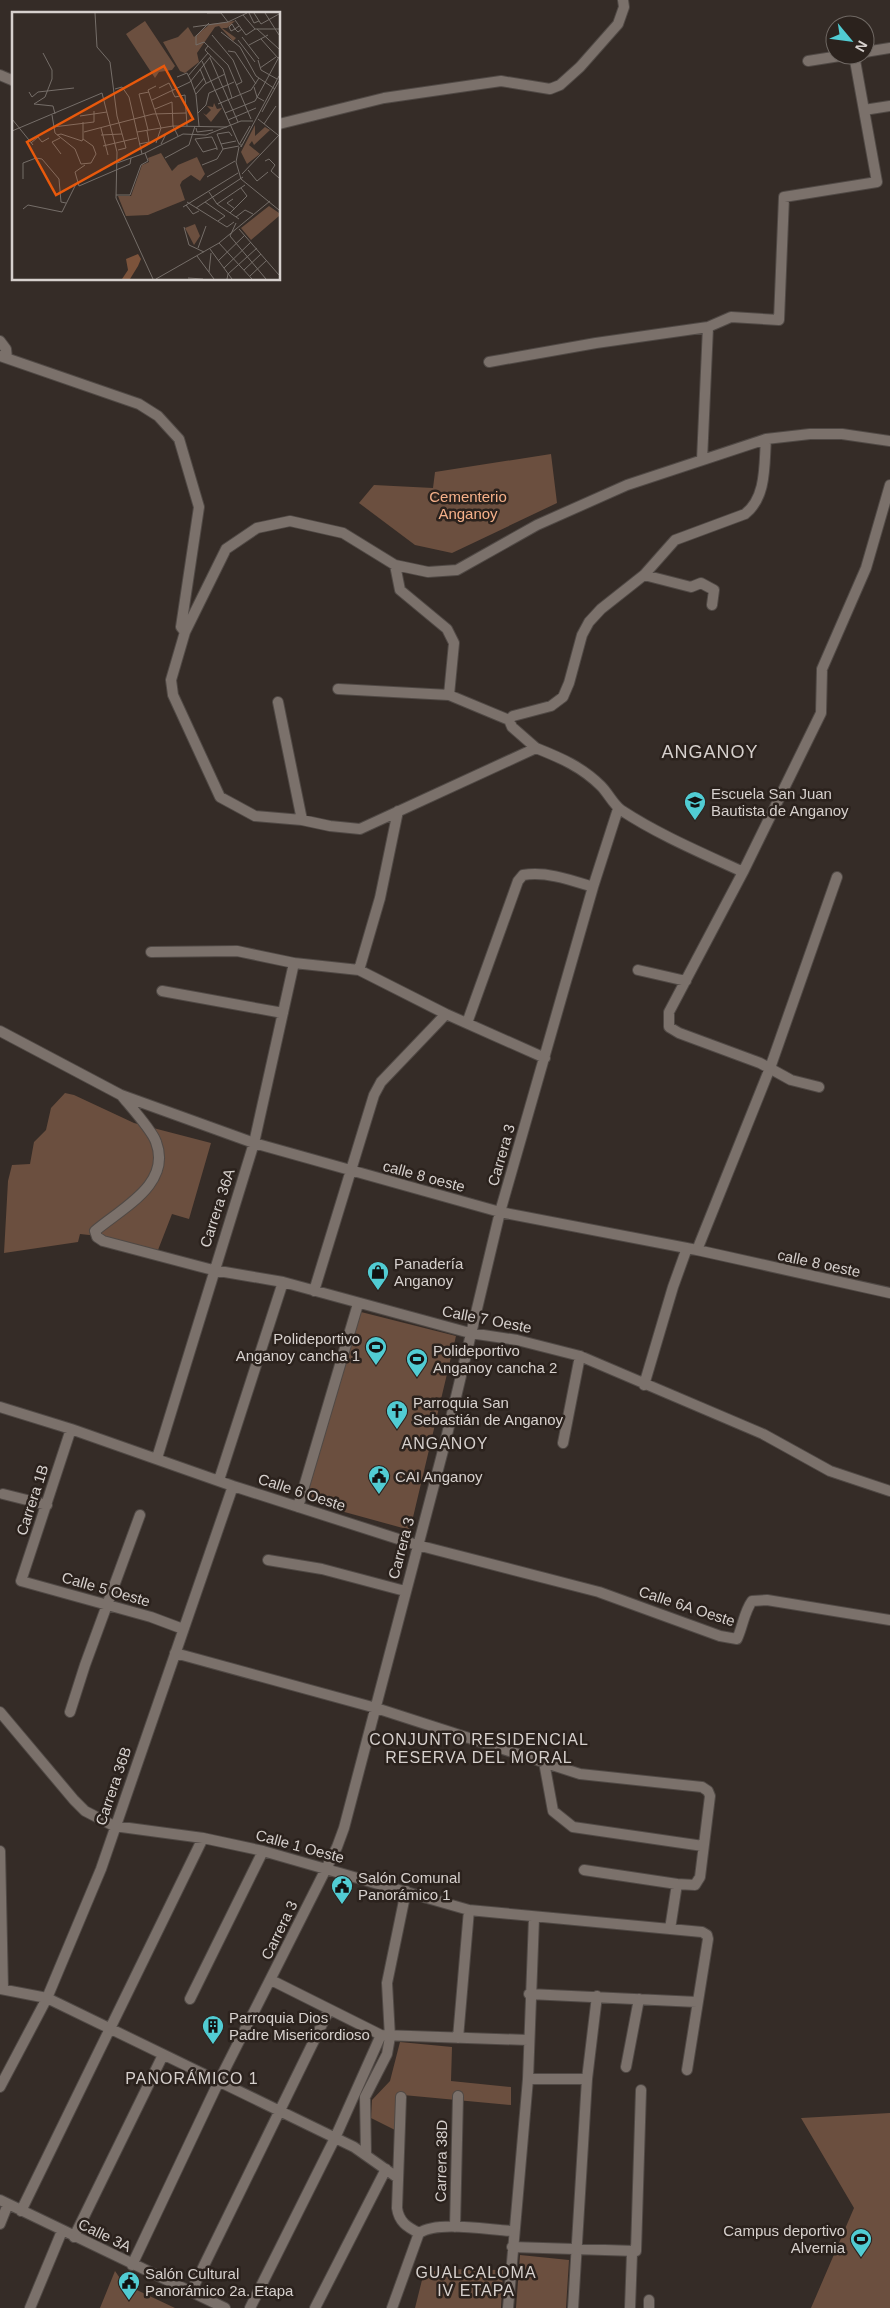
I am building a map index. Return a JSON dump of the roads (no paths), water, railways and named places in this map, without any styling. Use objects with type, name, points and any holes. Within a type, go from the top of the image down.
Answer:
[{"type":"street","points":[[280,124],[384,98],[501,80],[550,89],[560,85],[580,68],[618,24],[624,7],[623,0]]},
{"type":"street","points":[[875,50],[890,48]]},
{"type":"street","points":[[808,61],[825,58]]},
{"type":"street","points":[[489,362],[596,343],[708,328],[731,317],[779,320],[784,197],[877,182],[856,65]]},
{"type":"street","points":[[0,75],[12,80]]},
{"type":"street","points":[[864,110],[890,106]]},
{"type":"street","points":[[702,460],[708,328]]},
{"type":"street","points":[[0,342],[6,349],[4,357],[139,404],[158,416],[179,439],[199,507],[181,627],[185,632]]},
{"type":"street","points":[[536,748],[360,829],[330,826],[302,820],[255,816],[220,797],[173,695],[171,680],[185,632],[226,549],[257,528],[290,521],[343,533],[395,565],[428,572],[457,570],[537,525],[628,485],[766,439],[810,434],[842,434],[890,441]]},
{"type":"street","points":[[509,720],[513,716],[551,706],[563,697],[569,683],[582,635],[589,622],[601,609],[644,575],[676,540],[745,514],[753,508],[758,500],[762,485],[766,439]]},
{"type":"street","points":[[819,1086],[791,1080],[770,1068],[679,1033],[669,1026],[670,1012],[743,872],[821,713],[822,669],[866,568],[890,485]]},
{"type":"street","points":[[395,565],[400,590],[447,629],[454,643],[449,695]]},
{"type":"street","points":[[644,575],[691,587],[700,583],[714,590],[712,605]]},
{"type":"street","points":[[338,689],[449,695],[509,720],[512,727],[536,748],[585,771],[604,789],[618,808],[666,835],[743,872]]},
{"type":"street","points":[[278,702],[302,820]]},
{"type":"street","name":"Carrera 3","points":[[132,2265],[219,2081],[327,1868],[344,1828],[445,1443],[500,1212],[593,886],[618,808]]},
{"type":"street","points":[[359,970],[380,898],[398,811]]},
{"type":"street","points":[[466,1022],[518,881],[523,875],[556,877],[593,886]]},
{"type":"street","points":[[644,1385],[673,1287],[692,1249],[770,1068],[837,876]]},
{"type":"street","points":[[151,952],[237,951],[294,963],[359,970],[446,1014],[545,1058]]},
{"type":"street","name":"Carrera 36A","points":[[157,1458],[213,1270],[254,1143],[294,963]]},
{"type":"street","points":[[638,970],[686,981]]},
{"type":"street","points":[[162,991],[283,1013]]},
{"type":"street","points":[[314,1291],[374,1095],[381,1082],[446,1014]]},
{"type":"street","name":"calle 8 oeste","points":[[0,1031],[122,1095],[254,1143],[500,1212],[692,1249],[890,1293]]},
{"type":"street","name":"Calle 7 Oeste","points":[[122,1095],[156,1141],[159,1156],[158,1171],[151,1184],[140,1195],[95,1231],[97,1237],[103,1241],[213,1270],[283,1282],[470,1334],[517,1340],[580,1356],[644,1385],[763,1434],[830,1472],[890,1491]]},
{"type":"street","points":[[219,1480],[283,1282]]},
{"type":"street","points":[[298,1507],[358,1304]]},
{"type":"street","points":[[563,1443],[580,1356]]},
{"type":"street","name":"Calle 6 Oeste","points":[[0,1407],[71,1429],[233,1486],[417,1546],[599,1592]]},
{"type":"street","name":"Carrera 1B","points":[[22,1580],[71,1429]]},
{"type":"street","name":"Carrera 36B","points":[[0,2087],[47,1998],[101,1869],[114,1826],[233,1486]]},
{"type":"street","points":[[3,1494],[47,1505]]},
{"type":"street","points":[[70,1712],[84,1664],[108,1605],[140,1515]]},
{"type":"street","points":[[268,1560],[322,1568],[405,1591]]},
{"type":"street","name":"Calle 5 Oeste","points":[[22,1580],[151,1617],[183,1629]]},
{"type":"street","name":"Calle 6A Oeste","points":[[599,1592],[720,1636],[736,1639],[743,1627],[746,1609],[752,1601],[766,1600],[890,1620]]},
{"type":"street","points":[[175,1653],[376,1708],[580,1774],[702,1787],[708,1791],[710,1796],[704,1846],[698,1882],[695,1885],[584,1870]]},
{"type":"street","points":[[0,1712],[74,1800],[85,1811],[114,1826]]},
{"type":"street","points":[[544,1762],[553,1811],[573,1827],[704,1846]]},
{"type":"street","name":"Calle 1 Oeste","points":[[114,1826],[203,1838],[263,1851],[469,1910],[534,1918],[670,1929],[707,1935],[708,1939],[697,2002]]},
{"type":"street","points":[[21,2211],[108,2028],[203,1838]]},
{"type":"street","points":[[0,1851],[1,1989],[47,1998],[335,2138],[366,2154],[398,2178]]},
{"type":"street","points":[[190,1999],[263,1851]]},
{"type":"street","points":[[670,1929],[677,1884]]},
{"type":"street","points":[[366,2154],[365,2097],[384,2063],[386,1983],[406,1891]]},
{"type":"street","points":[[458,2038],[469,1910]]},
{"type":"street","points":[[508,2308],[513,2231],[528,2078],[529,1994],[534,1918]]},
{"type":"street","points":[[271,1980],[329,2010],[386,2036],[528,2040]]},
{"type":"street","points":[[529,1994],[697,2002],[687,2070]]},
{"type":"street","points":[[574,2308],[587,2079],[597,1996]]},
{"type":"street","points":[[626,2067],[639,1999]]},
{"type":"street","points":[[191,2292],[281,2112],[329,2010]]},
{"type":"street","points":[[250,2308],[386,2036]]},
{"type":"street","points":[[74,2237],[163,2055]]},
{"type":"street","points":[[528,2078],[587,2079]]},
{"type":"street","points":[[512,2247],[632,2253],[637,2249],[641,2090]]},
{"type":"street","name":"Carrera 38D","points":[[455,2227],[458,2096]]},
{"type":"street","points":[[401,2097],[398,2214],[405,2226],[419,2233]]},
{"type":"street","points":[[316,2308],[386,2169]]},
{"type":"street","points":[[0,2224],[4,2202]]},
{"type":"street","name":"Calle 3A","points":[[4,2202],[221,2307]]},
{"type":"street","points":[[392,2308],[419,2233],[427,2228],[455,2227],[513,2231]]},
{"type":"street","points":[[30,2308],[62,2231]]},
{"type":"street","points":[[630,2308],[632,2253]]},
{"type":"place","name":"Escuela San Juan Bautista de Anganoy","points":[[695,821]]},
{"type":"place","name":"Panadería Anganoy","points":[[378,1291]]},
{"type":"place","name":"Polideportivo Anganoy cancha 1","points":[[376,1366]]},
{"type":"place","name":"Polideportivo Anganoy cancha 2","points":[[417,1378]]},
{"type":"place","name":"Parroquia San Sebastián de Anganoy","points":[[397,1430]]},
{"type":"place","name":"CAI Anganoy","points":[[379,1495]]},
{"type":"place","name":"Salón Comunal Panorámico 1","points":[[342,1905]]},
{"type":"place","name":"Parroquia Dios Padre Misericordioso","points":[[213,2045]]},
{"type":"place","name":"Campus deportivo Alvernia","points":[[861,2258]]},
{"type":"place","name":"Salón Cultural Panorámico 2a. Etapa","points":[[129,2301]]},
{"type":"district","name":"ANGANOY","points":[[710,752]]},
{"type":"district","name":"ANGANOY","points":[[445,1443]]},
{"type":"district","name":"CONJUNTO RESIDENCIAL RESERVA DEL MORAL","points":[[479,1748]]},
{"type":"district","name":"PANORÁMICO 1","points":[[192,2078]]},
{"type":"district","name":"GUALCALOMA IV ETAPA","points":[[476,2281]]},
{"type":"park label","name":"Cementerio Anganoy","points":[[468,504]]}]
